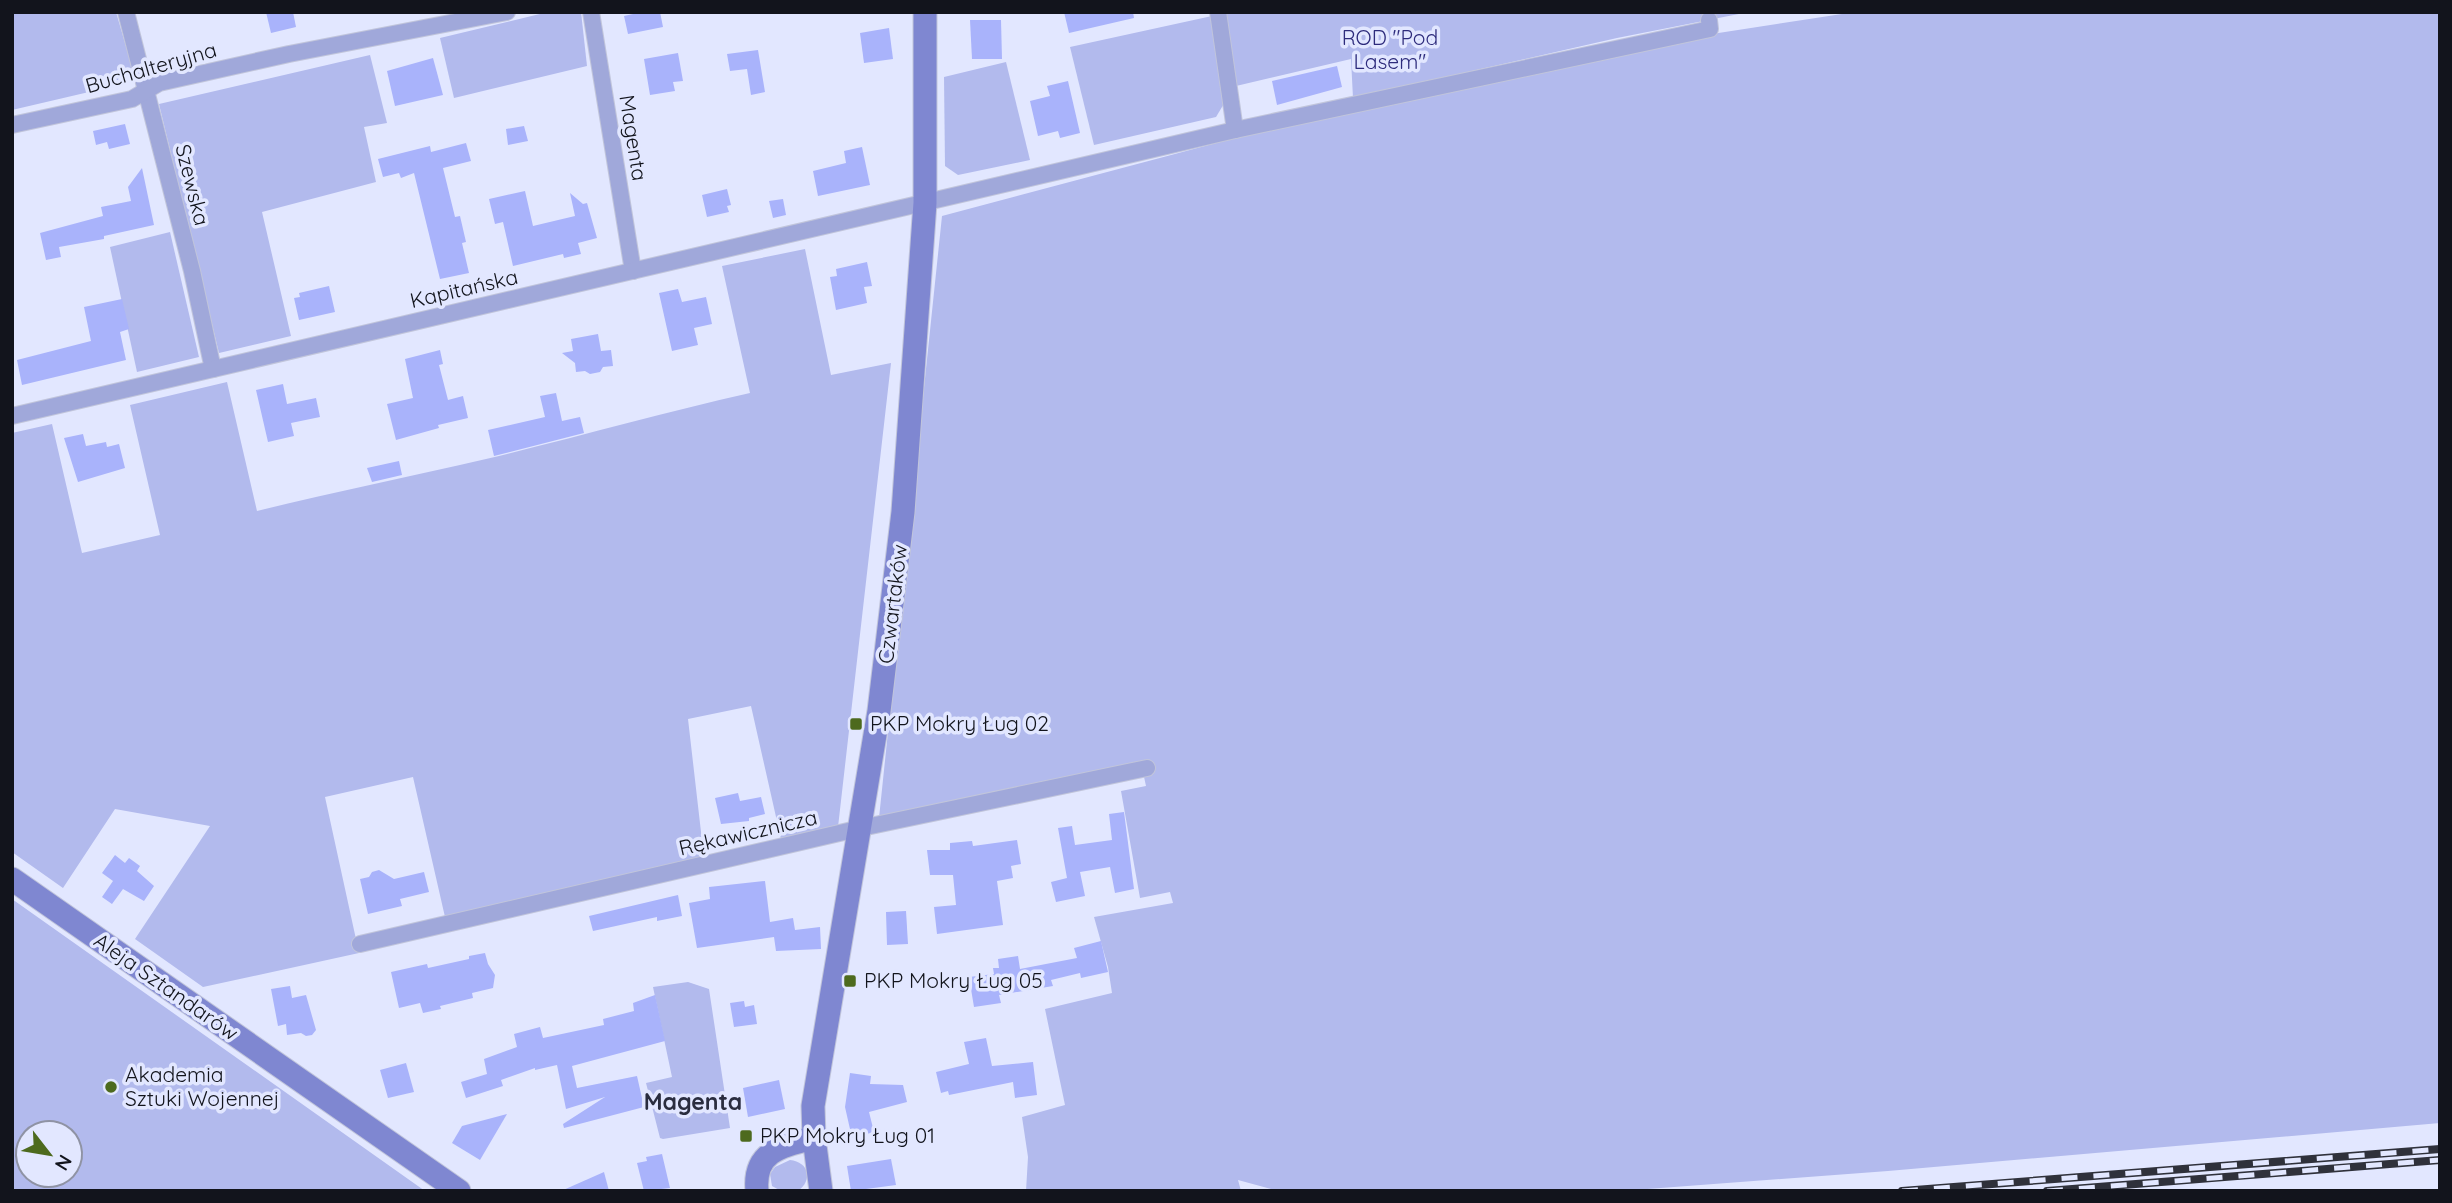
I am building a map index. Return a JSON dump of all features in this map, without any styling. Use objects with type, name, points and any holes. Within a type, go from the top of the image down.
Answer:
[{"type":"street","name":"Szewska","points":[[126,12],[192,271],[213,369]]},
{"type":"street","name":"Buchalteryjna","points":[[12,125],[132,99],[159,83],[289,54],[507,12]]},
{"type":"street","name":"Magenta","points":[[591,12],[632,271]]},
{"type":"street","name":"Czwartaków","points":[[821,1191],[813,1106],[861,828],[888,646],[903,512],[925,203],[925,12]]},
{"type":"street","points":[[1218,12],[1235,130]]},
{"type":"street","name":"Kapitańska","points":[[12,416],[1426,86],[1710,29],[1709,20]]},
{"type":"street","name":"Rękawicznicza","points":[[360,944],[861,828],[1147,768]]},
{"type":"street","name":"Aleja Sztandarów","points":[[12,879],[459,1191]]},
{"type":"street","points":[[757,1191],[758,1168],[768,1155],[785,1146],[814,1138]]},
{"type":"green space","points":[[12,12],[116,12],[136,81],[12,110]]},
{"type":"green space","points":[[548,12],[581,12],[587,66],[454,98],[440,38]]},
{"type":"green space","name":"ROD \"Pod Lasem\"","points":[[1225,12],[1749,12],[1617,38],[1353,98],[1351,59],[1236,86]]},
{"type":"green space","points":[[1855,12],[2440,12],[2440,1123],[1888,1171],[1621,1191],[1278,1191],[1238,1180],[1241,1191],[1026,1191],[1028,1157],[1022,1117],[1065,1105],[1045,1009],[1112,993],[1094,917],[1173,903],[1170,892],[1140,898],[1121,791],[1146,786],[1141,763],[879,818],[942,216],[1235,138],[1712,34]]},
{"type":"green space","points":[[1212,16],[1225,102],[1216,117],[1094,145],[1070,47]]},
{"type":"green space","points":[[370,55],[387,123],[364,127],[376,182],[262,212],[291,336],[219,353],[159,104]]},
{"type":"green space","points":[[1006,62],[1030,160],[958,175],[945,166],[944,77]]},
{"type":"green space","points":[[170,232],[199,357],[137,372],[110,247]]},
{"type":"green space","points":[[805,249],[831,375],[891,363],[838,827],[781,839],[751,706],[688,719],[704,858],[445,917],[413,777],[325,797],[359,953],[203,987],[135,939],[210,826],[115,809],[63,888],[12,852],[12,433],[52,424],[82,553],[160,535],[130,405],[227,382],[257,511],[486,459],[750,393],[722,266]]},
{"type":"green space","name":"Akademia Sztuki Wojennej","points":[[12,899],[425,1191],[12,1191]]},
{"type":"green space","points":[[688,982],[709,989],[730,1128],[663,1139],[660,1138],[646,1083],[672,1077],[653,987]]},
{"type":"green space","points":[[790,1160],[805,1168],[806,1182],[798,1191],[781,1191],[772,1186],[770,1174],[775,1167]]},
{"type":"building","points":[[266,12],[293,12],[296,27],[271,33]]},
{"type":"building","points":[[632,12],[660,12],[663,27],[628,34],[624,16],[633,14]]},
{"type":"building","points":[[1064,12],[1133,12],[1134,18],[1069,33]]},
{"type":"building","points":[[970,20],[1001,20],[1002,59],[972,59]]},
{"type":"building","points":[[889,28],[893,59],[864,63],[860,33]]},
{"type":"building","points":[[758,50],[765,92],[751,95],[747,69],[730,71],[727,54]]},
{"type":"building","points":[[678,53],[683,81],[673,82],[675,91],[650,95],[644,59]]},
{"type":"building","points":[[433,58],[443,95],[395,106],[387,71]]},
{"type":"building","points":[[1337,66],[1342,87],[1277,105],[1272,81]]},
{"type":"building","points":[[1068,81],[1080,133],[1060,138],[1058,131],[1038,136],[1030,101],[1050,96],[1047,86]]},
{"type":"building","points":[[125,124],[130,144],[109,149],[107,142],[96,145],[93,131]]},
{"type":"building","points":[[524,126],[528,141],[508,145],[506,129]]},
{"type":"building","points":[[466,143],[471,161],[443,168],[455,217],[460,216],[466,242],[462,243],[469,273],[440,279],[414,173],[401,178],[399,173],[383,177],[378,159],[430,146],[431,152]]},
{"type":"building","points":[[862,147],[870,185],[818,196],[813,171],[846,163],[844,151]]},
{"type":"building","points":[[142,168],[154,225],[104,236],[104,239],[59,247],[61,257],[46,260],[40,233],[103,216],[101,207],[131,201],[128,187]]},
{"type":"building","points":[[727,189],[731,205],[727,206],[729,212],[707,217],[702,195]]},
{"type":"building","points":[[525,191],[533,226],[575,216],[570,193],[583,204],[587,203],[597,238],[578,243],[581,254],[564,258],[563,254],[513,266],[503,222],[495,224],[489,199]]},
{"type":"building","points":[[783,199],[786,215],[773,218],[769,201]]},
{"type":"building","points":[[867,262],[872,286],[864,287],[867,303],[836,310],[830,277],[837,276],[836,269]]},
{"type":"building","points":[[329,286],[335,312],[299,320],[294,298],[300,297],[299,293]]},
{"type":"building","points":[[678,289],[682,302],[706,297],[712,324],[694,328],[698,345],[672,351],[659,293]]},
{"type":"building","points":[[122,299],[129,329],[120,332],[126,360],[22,385],[17,360],[91,341],[84,307]]},
{"type":"building","points":[[598,334],[601,351],[611,350],[613,366],[603,367],[600,372],[590,374],[585,371],[576,372],[575,363],[562,353],[573,351],[571,339]]},
{"type":"building","points":[[440,350],[443,364],[439,365],[448,400],[463,396],[468,418],[396,440],[387,404],[413,398],[405,359]]},
{"type":"building","points":[[283,384],[287,404],[316,398],[320,417],[291,423],[294,436],[268,442],[256,390]]},
{"type":"building","points":[[556,393],[562,421],[580,417],[584,433],[494,456],[488,430],[545,417],[540,396]]},
{"type":"building","points":[[83,434],[86,446],[106,442],[107,447],[119,444],[125,468],[78,482],[64,438]]},
{"type":"building","points":[[399,461],[402,475],[372,482],[367,468]]},
{"type":"building","points":[[738,793],[740,801],[761,797],[765,814],[749,818],[749,821],[721,824],[715,798]]},
{"type":"building","points":[[1124,812],[1134,889],[1115,893],[1110,867],[1080,872],[1085,896],[1056,902],[1051,882],[1067,878],[1058,828],[1072,826],[1075,845],[1112,840],[1109,814]]},
{"type":"building","points":[[1017,840],[1021,864],[1011,866],[1013,878],[997,881],[1003,925],[937,934],[934,907],[956,905],[953,875],[930,875],[927,850],[950,850],[950,843],[972,841],[973,846]]},
{"type":"building","points":[[115,855],[125,863],[129,858],[140,866],[137,871],[154,886],[144,901],[123,889],[112,904],[102,897],[113,881],[102,873]]},
{"type":"building","points":[[379,870],[394,879],[424,872],[429,892],[400,899],[402,906],[368,914],[360,879]]},
{"type":"building","points":[[765,881],[770,922],[793,918],[795,930],[820,927],[821,949],[776,951],[774,937],[697,948],[689,903],[710,899],[709,887]]},
{"type":"building","points":[[678,895],[682,916],[657,921],[657,917],[593,931],[589,916]]},
{"type":"building","points":[[906,911],[908,944],[887,945],[886,912]]},
{"type":"building","points":[[1101,941],[1108,972],[1081,978],[1080,973],[1051,980],[1053,986],[999,995],[1001,1003],[974,1007],[969,977],[994,974],[993,968],[999,968],[998,959],[1018,956],[1020,969],[1077,958],[1074,948]]},
{"type":"building","points":[[485,953],[495,975],[493,988],[472,993],[473,998],[423,1013],[420,1003],[399,1008],[391,972],[427,964],[428,968]]},
{"type":"building","points":[[290,986],[292,998],[306,995],[316,1030],[312,1035],[287,1035],[286,1024],[278,1026],[271,989]]},
{"type":"building","points":[[655,995],[665,1041],[572,1066],[577,1088],[637,1076],[644,1107],[564,1128],[563,1124],[605,1097],[566,1109],[557,1065],[535,1068],[501,1080],[503,1086],[466,1098],[461,1082],[487,1074],[484,1059],[517,1047],[514,1034],[540,1027],[543,1038],[604,1025],[603,1019],[634,1011],[633,1003]]},
{"type":"building","points":[[744,1001],[745,1007],[754,1005],[757,1024],[734,1027],[730,1003]]},
{"type":"building","points":[[986,1038],[992,1066],[1033,1062],[1037,1095],[1015,1098],[1013,1082],[949,1095],[948,1091],[941,1093],[936,1072],[969,1064],[964,1042]]},
{"type":"building","points":[[406,1063],[414,1092],[388,1098],[380,1070]]},
{"type":"building","points":[[850,1073],[871,1076],[870,1084],[903,1085],[907,1102],[869,1112],[874,1132],[852,1138],[845,1107]]},
{"type":"building","points":[[779,1080],[785,1109],[748,1117],[743,1088]]},
{"type":"building","points":[[507,1114],[480,1160],[452,1143],[462,1126]]},
{"type":"building","points":[[662,1154],[670,1188],[644,1191],[637,1163],[647,1161],[646,1157]]},
{"type":"building","points":[[891,1159],[896,1185],[851,1191],[847,1166]]},
{"type":"building","points":[[604,1172],[609,1191],[561,1191]]},
{"type":"railway","points":[[1902,1191],[2440,1149]]},
{"type":"railway","points":[[2047,1191],[2440,1160]]},
{"type":"place","name":"PKP Mokry Ług 02","points":[[856,724]]},
{"type":"place","name":"PKP Mokry Ług 05","points":[[850,981]]},
{"type":"place","name":"Akademia Sztuki Wojennej","points":[[111,1087]]},
{"type":"place","name":"PKP Mokry Ług 01","points":[[746,1136]]},
{"type":"district","name":"Magenta","points":[[693,1102]]}]
